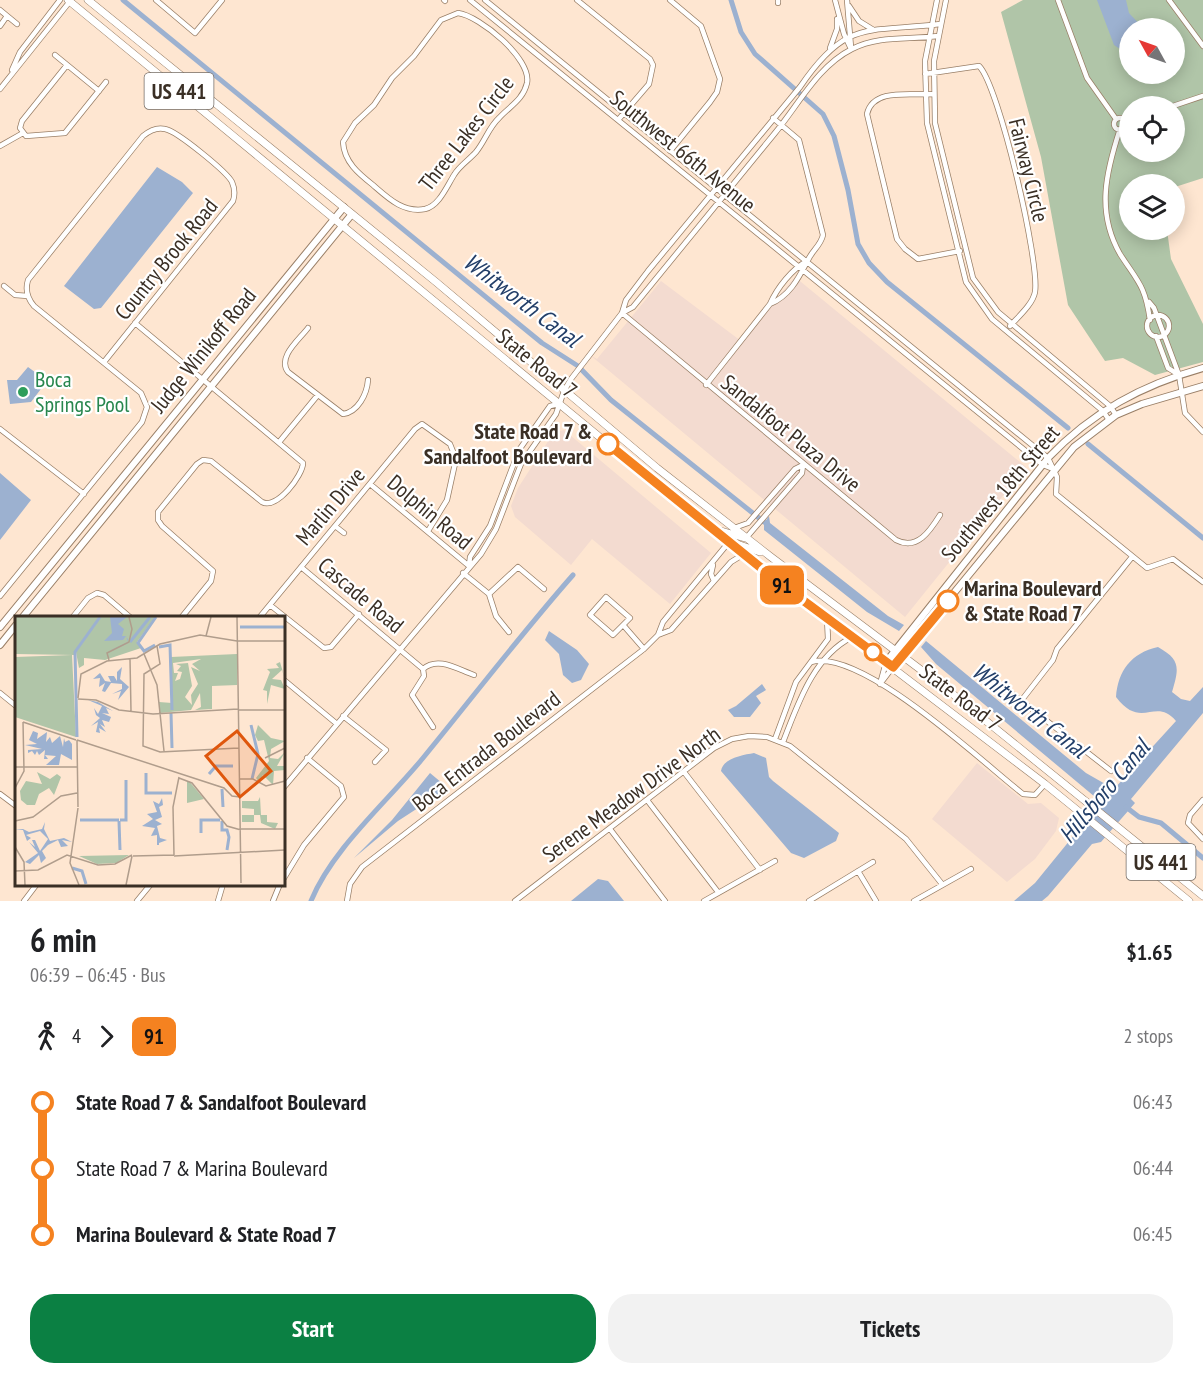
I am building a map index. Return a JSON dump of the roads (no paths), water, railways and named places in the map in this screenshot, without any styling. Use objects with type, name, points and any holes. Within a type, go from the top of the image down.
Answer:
[{"type":"main road","name":"State Road 7","points":[[69,0],[729,542],[1046,784],[1189,901]]},
{"type":"main road","name":"State Road 7","points":[[88,0],[746,538],[903,656],[1203,896]]},
{"type":"main road","points":[[706,523],[729,536],[746,538]]},
{"type":"main road","points":[[729,542],[747,546],[771,557]]},
{"type":"street","points":[[8,78],[20,52],[60,0]]},
{"type":"street","points":[[0,88],[69,0]]},
{"type":"street","points":[[156,0],[195,33],[222,0]]},
{"type":"street","name":"Southwest 66th Avenue","points":[[470,0],[1042,465],[1053,469]]},
{"type":"street","name":"Southwest 66th Avenue","points":[[485,0],[492,2],[624,113],[1048,458],[1053,469]]},
{"type":"street","points":[[577,0],[650,59],[653,65],[652,80],[618,120]]},
{"type":"street","points":[[664,157],[711,102],[717,92],[720,79],[701,26],[670,0]]},
{"type":"street","points":[[285,786],[481,554],[496,529],[526,453],[554,418],[564,391],[622,313],[626,300],[829,50],[837,29],[835,0]]},
{"type":"street","points":[[938,0],[929,37],[924,95],[938,174],[966,282],[983,308],[1103,411],[1109,420]]},
{"type":"street","points":[[946,0],[933,72],[933,94],[936,123],[946,172],[973,278],[989,303],[1110,406],[1116,415]]},
{"type":"street","points":[[1058,0],[1087,78],[1116,119]]},
{"type":"street","points":[[1169,0],[1203,46]]},
{"type":"street","points":[[485,12],[492,2]]},
{"type":"street","points":[[848,2],[848,37]]},
{"type":"street","points":[[848,2],[859,21],[872,29]]},
{"type":"street","points":[[0,10],[17,24]]},
{"type":"street","name":"Three Lakes Circle","points":[[458,13],[469,16],[497,38],[525,66],[528,81],[524,92],[515,105],[498,118],[476,152],[456,171],[434,204],[423,209],[397,205],[355,170],[343,147],[346,135],[374,105],[392,78],[414,56],[444,17],[458,13]]},
{"type":"street","points":[[837,13],[851,49]]},
{"type":"street","points":[[0,26],[7,16]]},
{"type":"street","points":[[829,50],[848,37],[872,29],[940,24]]},
{"type":"street","name":"Three Lakes Circle","points":[[497,38],[505,28]]},
{"type":"street","points":[[622,313],[633,307],[782,125],[800,98],[835,61],[851,49],[879,40],[938,36]]},
{"type":"street","points":[[55,55],[99,91]]},
{"type":"street","points":[[67,65],[22,121],[20,128],[23,133],[29,136],[61,135],[106,82]]},
{"type":"street","name":"Fairway Circle","points":[[925,74],[979,66],[989,84],[1011,158],[1033,263],[1035,294],[1007,330]]},
{"type":"street","points":[[933,94],[882,97],[871,104],[867,114],[893,223],[901,245],[918,259],[965,249]]},
{"type":"street","points":[[1185,102],[1203,96]]},
{"type":"street","points":[[770,304],[781,300],[805,271],[807,261],[822,239],[823,230],[802,147],[797,137],[773,118]]},
{"type":"street","points":[[1116,119],[1114,125],[1119,128]]},
{"type":"street","name":"Country Brook Road","points":[[28,296],[26,286],[32,273],[143,136],[153,130],[169,130],[227,176],[234,186],[234,197],[230,208],[104,362]]},
{"type":"street","points":[[1119,132],[1105,181],[1105,211],[1112,238],[1148,301],[1164,335],[1179,375],[1180,393],[1186,416],[1203,432]]},
{"type":"street","points":[[0,146],[23,133]]},
{"type":"street","points":[[938,174],[946,172]]},
{"type":"street","name":"Judge Winikoff Road","points":[[0,627],[344,207]]},
{"type":"street","name":"Judge Winikoff Road","points":[[24,616],[352,214]]},
{"type":"street","points":[[299,261],[308,268]]},
{"type":"street","points":[[706,385],[770,304],[774,295],[798,266],[807,261]]},
{"type":"street","points":[[0,596],[142,422],[147,410],[141,393],[34,306],[28,296],[15,295],[4,286]]},
{"type":"street","points":[[1148,301],[1150,320],[1148,330],[1156,336],[1168,368],[1179,375]]},
{"type":"street","name":"Sandalfoot Plaza Drive","points":[[622,313],[803,465],[903,544],[915,543],[924,537],[940,515]]},
{"type":"street","points":[[1150,320],[1155,316],[1162,316],[1168,321],[1169,327],[1164,335]]},
{"type":"street","points":[[875,328],[880,321]]},
{"type":"street","points":[[135,323],[280,441],[301,459],[303,467],[276,502],[270,505],[262,502],[206,460],[197,464],[158,512],[158,520],[162,526],[213,571],[211,581],[183,616]]},
{"type":"street","points":[[308,328],[284,358],[284,366],[317,396],[339,414],[347,414],[367,392],[368,381]]},
{"type":"street","points":[[1156,336],[1164,335]]},
{"type":"street","points":[[1051,367],[1056,360]]},
{"type":"street","name":"Southwest 18th Street","points":[[889,665],[894,649],[1042,465],[1067,439],[1110,406],[1179,375],[1203,368]]},
{"type":"street","name":"Southwest 18th Street","points":[[889,665],[903,656],[1053,469],[1074,447],[1116,415],[1203,386]]},
{"type":"street","points":[[280,441],[317,396]]},
{"type":"street","points":[[469,566],[470,557],[495,513],[519,450],[550,406],[559,404]]},
{"type":"street","points":[[984,418],[990,411]]},
{"type":"street","name":"Marlin Drive","points":[[261,616],[415,429],[426,425],[450,444],[456,459],[447,500],[428,531]]},
{"type":"street","points":[[0,429],[84,494]]},
{"type":"street","points":[[734,528],[748,523],[795,469],[803,465]]},
{"type":"street","points":[[746,538],[801,473],[803,465]]},
{"type":"street","points":[[1053,469],[1058,480],[1056,494],[1132,557],[1147,568],[1173,558],[1203,582]]},
{"type":"street","name":"Dolphin Road","points":[[370,484],[469,566]]},
{"type":"street","points":[[335,526],[344,533]]},
{"type":"street","name":"Boca Entrada Boulevard","points":[[658,635],[663,622],[729,542]]},
{"type":"street","name":"Boca Entrada Boulevard","points":[[347,901],[350,884],[362,867],[644,649],[658,635],[671,630],[731,562],[744,554]]},
{"type":"street","points":[[1021,701],[1053,660],[1058,649],[1132,557]]},
{"type":"street","points":[[714,563],[711,574],[714,581]]},
{"type":"street","name":"Cascade Road","points":[[301,567],[423,669]]},
{"type":"street","points":[[489,594],[518,567],[544,589]]},
{"type":"street","points":[[463,573],[489,594],[496,616],[509,632]]},
{"type":"street","points":[[74,616],[88,598],[97,593],[104,595],[129,616]]},
{"type":"street","points":[[606,597],[630,618],[624,626],[614,635],[590,615],[606,597]]},
{"type":"street","points":[[270,605],[284,616]]},
{"type":"street","points":[[285,617],[324,648],[331,647],[359,614]]},
{"type":"street","points":[[775,739],[793,690],[828,639],[826,618]]},
{"type":"street","points":[[0,645],[15,626]]},
{"type":"street","points":[[624,626],[644,649]]},
{"type":"street","points":[[783,742],[802,694],[839,644],[852,637]]},
{"type":"street","points":[[811,662],[825,660],[849,665],[880,684],[904,700],[1023,794],[1035,795],[1046,784]]},
{"type":"street","points":[[433,728],[412,695],[424,676],[423,669],[430,663],[437,662],[474,675]]},
{"type":"street","points":[[880,684],[889,665]]},
{"type":"street","points":[[285,681],[337,724]]},
{"type":"street","points":[[1006,689],[1111,771]]},
{"type":"street","points":[[793,690],[802,694]]},
{"type":"street","points":[[0,693],[15,705]]},
{"type":"street","points":[[343,716],[386,750],[375,762]]},
{"type":"street","name":"Serene Meadow Drive North","points":[[515,901],[714,748],[732,740],[758,736],[783,742],[906,839],[942,884]]},
{"type":"street","points":[[285,876],[304,845],[344,796],[341,786],[308,758]]},
{"type":"street","points":[[684,772],[760,870]]},
{"type":"street","points":[[0,794],[15,805]]},
{"type":"street","points":[[647,800],[718,892]]},
{"type":"street","points":[[1203,800],[1190,815],[1188,824],[1203,839]]},
{"type":"street","points":[[610,829],[666,901]]},
{"type":"street","points":[[704,901],[775,861]]},
{"type":"street","points":[[809,901],[873,862]]},
{"type":"street","points":[[914,901],[971,869]]},
{"type":"street","points":[[858,871],[876,901]]},
{"type":"street","points":[[24,901],[36,886]]},
{"type":"street","points":[[137,901],[150,886]]},
{"type":"street","points":[[218,901],[223,886]]},
{"type":"street","points":[[273,901],[280,886]]},
{"type":"water","points":[[1097,0],[1126,0],[1129,13],[1134,18],[1119,18],[1119,48],[1114,45]]},
{"type":"water","points":[[157,167],[182,182],[193,193],[101,308],[94,309],[64,286]]},
{"type":"water","name":"Boca Springs Pool","points":[[28,367],[47,381],[31,402],[10,404],[7,380],[17,380]]},
{"type":"water","points":[[0,473],[31,500],[0,540]]},
{"type":"water","points":[[769,516],[770,523],[888,616],[904,625],[899,631],[867,612],[764,530],[764,523]]},
{"type":"water","points":[[549,631],[577,650],[589,664],[581,680],[572,683],[563,675],[559,654],[545,640]]},
{"type":"water","name":"Hillsboro Canal","points":[[926,641],[1086,773],[1114,789],[1176,721],[1161,711],[1133,712],[1116,697],[1123,671],[1133,659],[1158,647],[1171,656],[1177,671],[1172,692],[1181,699],[1190,701],[1203,687],[1203,713],[1131,799],[1135,803],[1101,842],[1092,844],[1048,896],[1042,901],[1014,901],[1035,883],[1101,802],[936,664],[921,647]]},
{"type":"water","points":[[762,684],[766,690],[756,696],[761,703],[750,717],[734,717],[728,710]]},
{"type":"water","points":[[754,753],[766,758],[769,777],[773,781],[839,833],[836,841],[804,858],[791,853],[721,771],[729,760]]},
{"type":"water","points":[[430,773],[442,783],[438,795],[398,821],[354,858],[392,820]]},
{"type":"water","points":[[598,879],[608,881],[624,901],[571,901]]},
{"type":"waterway","name":"Whitworth Canal","points":[[123,0],[542,343],[578,366],[611,400],[764,522]]},
{"type":"waterway","points":[[731,0],[741,32],[755,54],[823,114],[834,136],[848,190],[858,244],[869,263],[887,282],[1068,428]]},
{"type":"waterway","points":[[1088,444],[1203,538]]},
{"type":"waterway","points":[[311,901],[332,863],[361,826],[409,775],[573,575]]},
{"type":"waterway","points":[[1126,807],[1139,817],[1161,823],[1203,858]]},
{"type":"place","name":"Boca Springs Pool","points":[[23,392]]},
{"type":"place","name":"State Road 7 & Sandalfoot Boulevard","points":[[608,444]]},
{"type":"place","name":"Marina Boulevard & State Road 7","points":[[948,601]]}]
